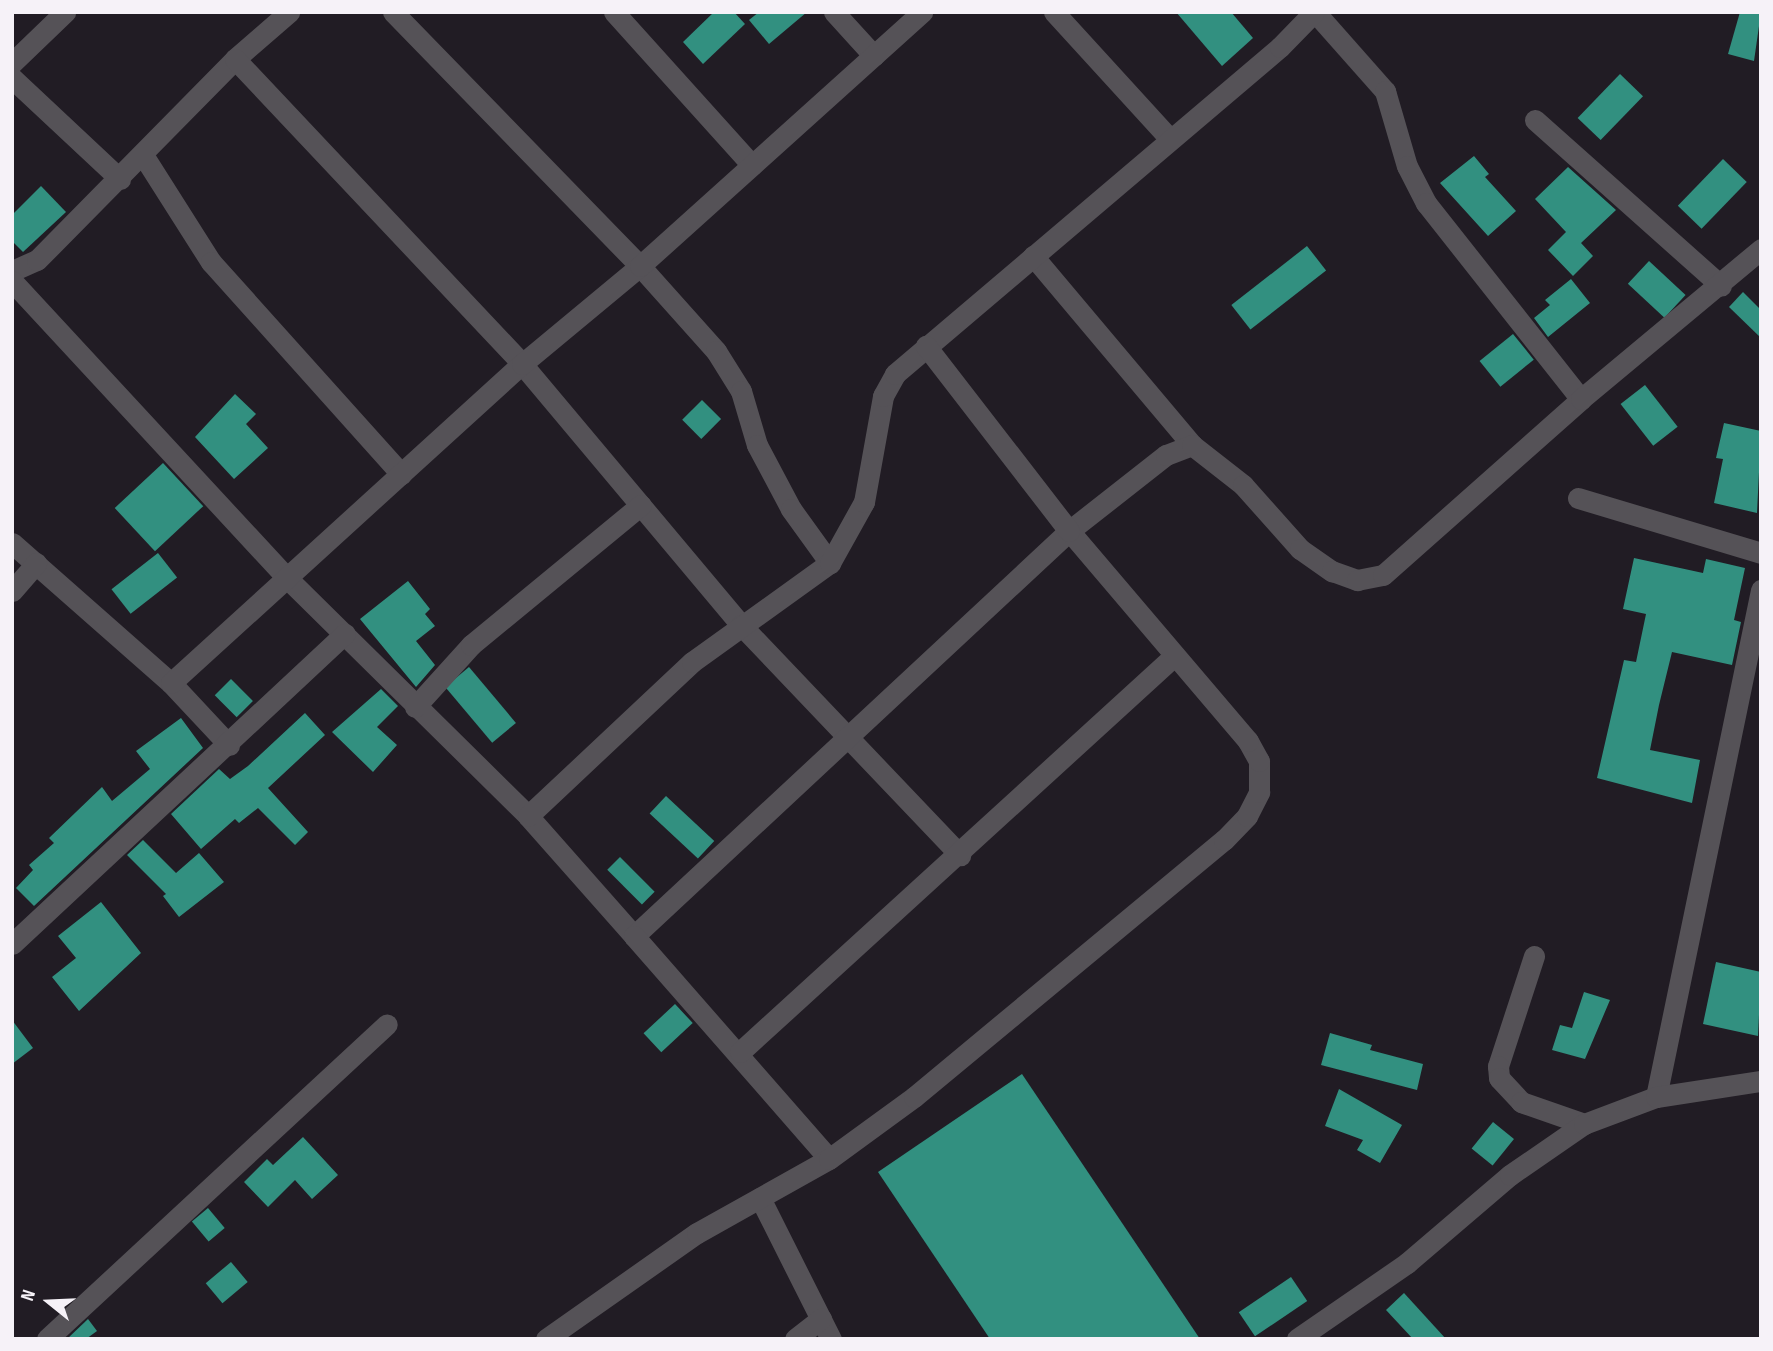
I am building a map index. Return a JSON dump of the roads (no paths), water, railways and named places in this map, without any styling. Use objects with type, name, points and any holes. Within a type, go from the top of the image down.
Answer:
[{"type":"street","points":[[12,63],[65,12]]},
{"type":"street","points":[[12,271],[37,260],[120,179],[235,59],[289,12]]},
{"type":"street","points":[[393,12],[640,266],[716,351],[740,391],[757,445],[790,509],[830,563]]},
{"type":"street","points":[[614,12],[752,164]]},
{"type":"street","points":[[834,12],[874,56]]},
{"type":"street","points":[[171,683],[522,364],[640,266],[922,12]]},
{"type":"street","points":[[1054,12],[1170,139]]},
{"type":"street","points":[[528,816],[692,662],[741,625],[780,603],[830,563],[864,502],[883,396],[895,374],[1314,12],[1385,91],[1407,166],[1426,203],[1581,399]]},
{"type":"street","points":[[235,59],[522,364],[741,625],[850,736],[960,855]]},
{"type":"street","points":[[12,78],[120,179]]},
{"type":"street","points":[[1535,120],[1721,286]]},
{"type":"street","points":[[143,155],[211,262],[401,474]]},
{"type":"street","points":[[1033,256],[1192,445],[1243,485],[1300,549],[1332,571],[1357,580],[1383,575],[1412,552],[1581,399],[1721,286],[1761,249]]},
{"type":"street","points":[[12,281],[287,578],[528,816],[740,1052],[829,1159]]},
{"type":"street","points":[[546,1339],[697,1233],[829,1159],[993,1033],[1247,816],[1259,792],[1259,761],[1248,741],[1173,657],[1069,531],[926,346]]},
{"type":"street","points":[[635,936],[1069,531],[1167,455],[1192,445]]},
{"type":"street","points":[[1578,498],[1761,553]]},
{"type":"street","points":[[415,707],[471,645],[641,505]]},
{"type":"street","points":[[12,543],[171,683],[229,745]]},
{"type":"street","points":[[12,591],[36,563]]},
{"type":"street","points":[[1656,1097],[1761,590]]},
{"type":"street","points":[[12,944],[229,745],[345,634]]},
{"type":"street","points":[[740,1052],[960,855],[1173,657]]},
{"type":"street","points":[[1534,956],[1498,1066],[1499,1078],[1521,1102],[1584,1124]]},
{"type":"street","points":[[47,1339],[387,1024]]},
{"type":"street","points":[[1297,1339],[1407,1263],[1510,1175],[1584,1124],[1656,1097],[1761,1081]]},
{"type":"street","points":[[760,1198],[826,1329],[795,1339]]}]
